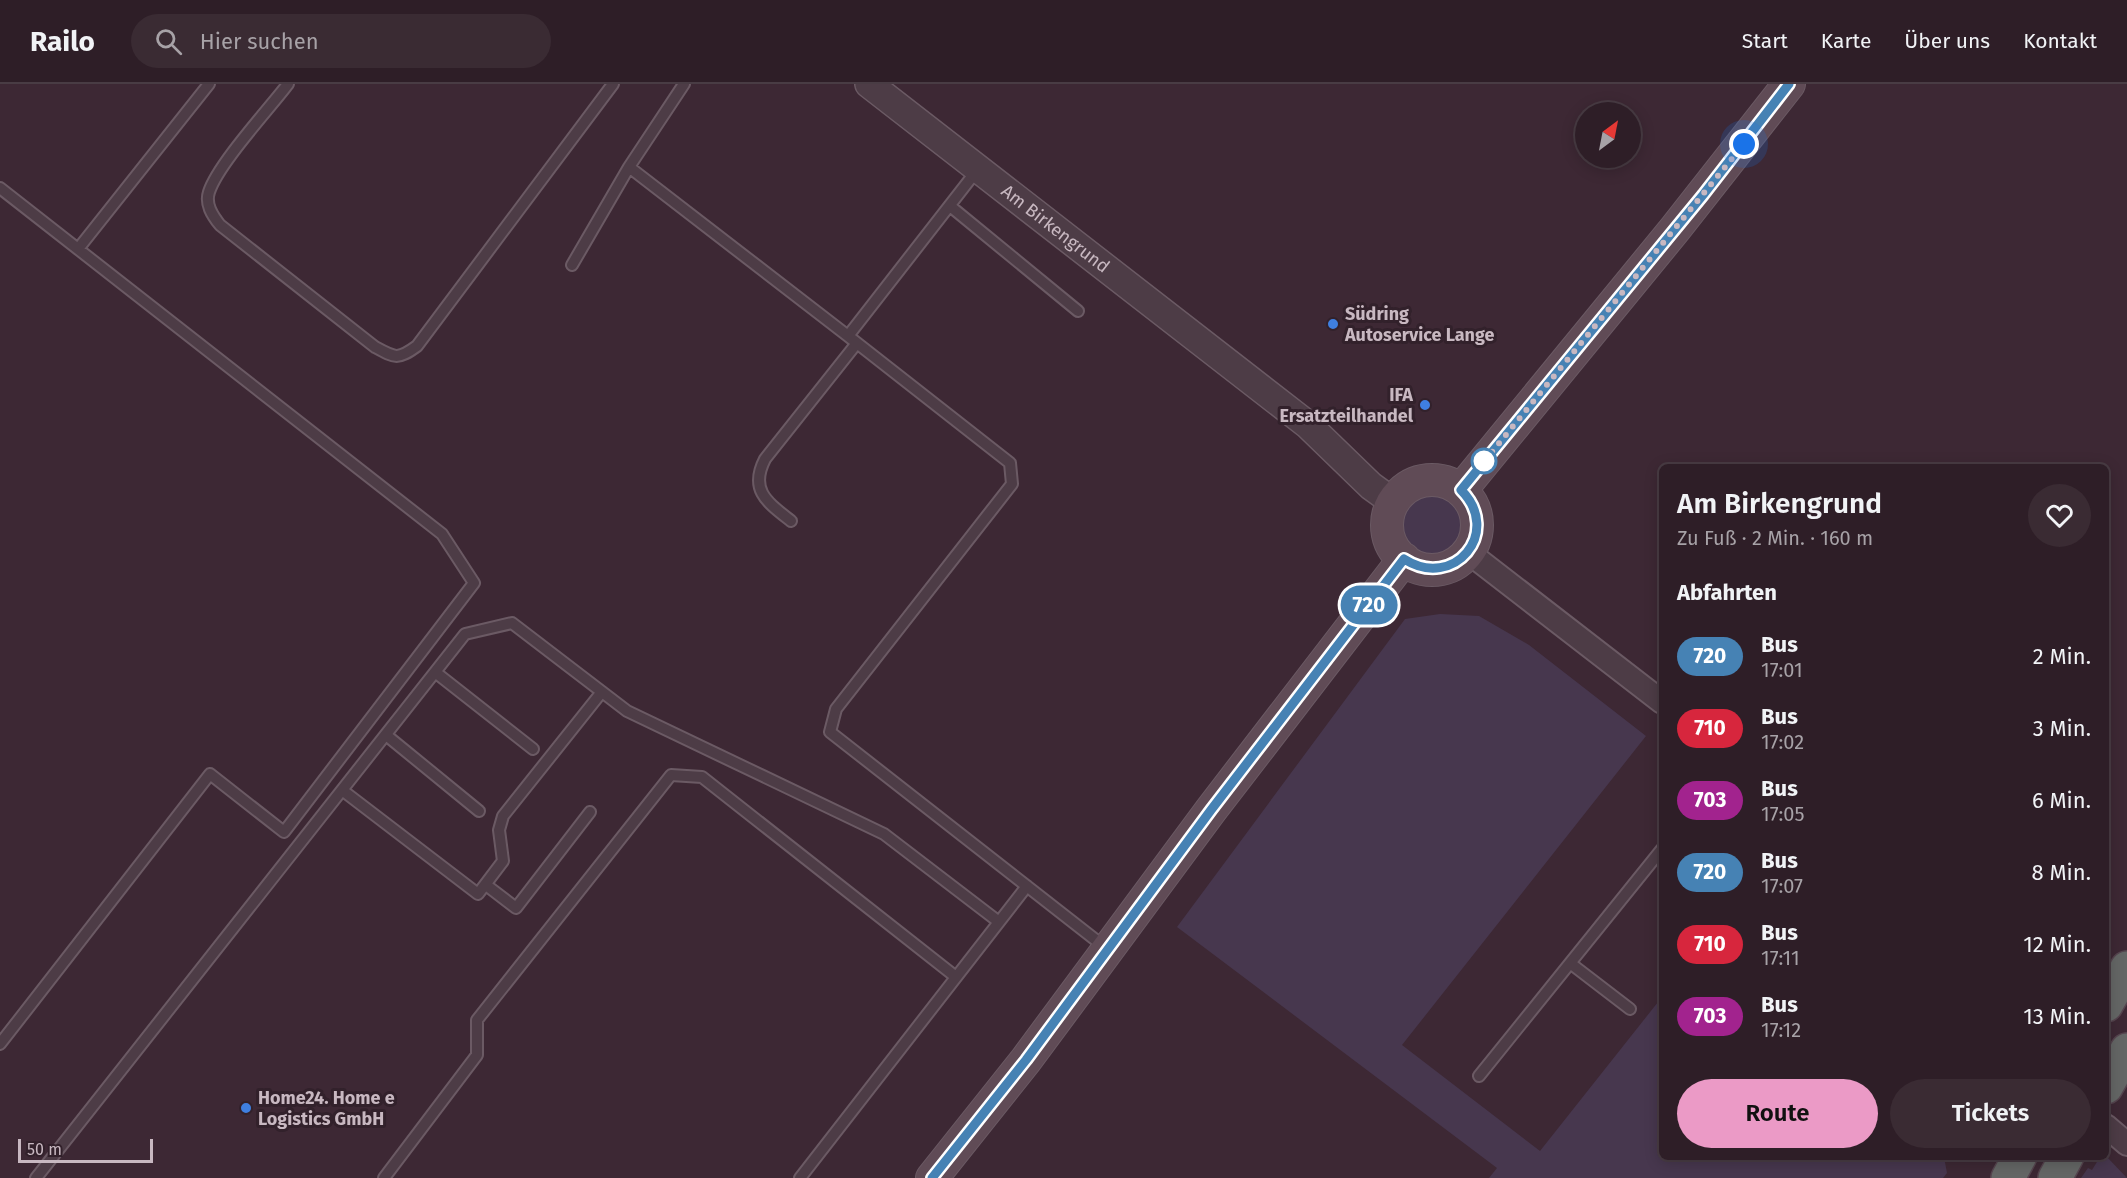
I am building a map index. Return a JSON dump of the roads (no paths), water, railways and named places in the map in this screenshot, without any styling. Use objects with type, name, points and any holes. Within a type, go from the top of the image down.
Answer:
[{"type":"highway","points":[[2109,1000],[2127,968]]},
{"type":"highway","points":[[2008,1178],[2018,1160]]},
{"type":"highway","points":[[2055,1178],[2065,1160]]},
{"type":"main road","points":[[1461,490],[1703,195],[1789,84]]},
{"type":"main road","points":[[1434,480],[1448,482],[1461,490],[1469,498],[1477,520],[1477,531],[1468,552],[1459,561],[1437,569],[1414,566],[1396,552],[1388,532],[1387,522],[1400,495],[1419,482],[1434,480]]},
{"type":"main road","points":[[932,1178],[1109,949],[1211,810],[1404,559]]},
{"type":"street","name":"Am Birkengrund","points":[[869,84],[1326,440],[1400,495]]},
{"type":"street","points":[[1468,552],[1659,700]]},
{"type":"street","points":[[2109,1129],[2125,1143]]},
{"type":"lane","points":[[78,249],[209,84]]},
{"type":"lane","points":[[288,84],[220,171],[208,193],[209,211],[219,225],[375,347],[393,357],[405,355],[417,346],[613,84]]},
{"type":"lane","points":[[572,265],[629,167],[684,84]]},
{"type":"lane","points":[[629,167],[1010,463],[1012,484],[836,709],[830,732],[1109,949]]},
{"type":"lane","points":[[790,521],[769,503],[759,488],[757,474],[765,459],[978,169]]},
{"type":"lane","points":[[0,188],[442,534],[474,583],[284,832],[210,774],[0,1044]]},
{"type":"lane","points":[[950,206],[1078,310]]},
{"type":"lane","points":[[36,1178],[465,634],[512,622],[627,711],[884,834],[999,922]]},
{"type":"lane","points":[[435,672],[533,749]]},
{"type":"lane","points":[[342,790],[478,894],[503,861],[499,830],[503,816],[601,693]]},
{"type":"lane","points":[[386,735],[479,811]]},
{"type":"lane","points":[[384,1178],[477,1055],[477,1020],[671,775],[702,777],[956,977]]},
{"type":"lane","points":[[486,885],[516,908],[590,812]]},
{"type":"lane","points":[[1479,1076],[1659,853]]},
{"type":"lane","points":[[800,1178],[1027,886]]},
{"type":"lane","points":[[1570,963],[1630,1009]]},
{"type":"place","name":"Südring Autoservice Lange","points":[[1333,324]]},
{"type":"place","name":"IFA Ersatzteilhandel","points":[[1425,405]]},
{"type":"place","name":"Home24. Home e Logistics GmbH","points":[[246,1108]]}]
